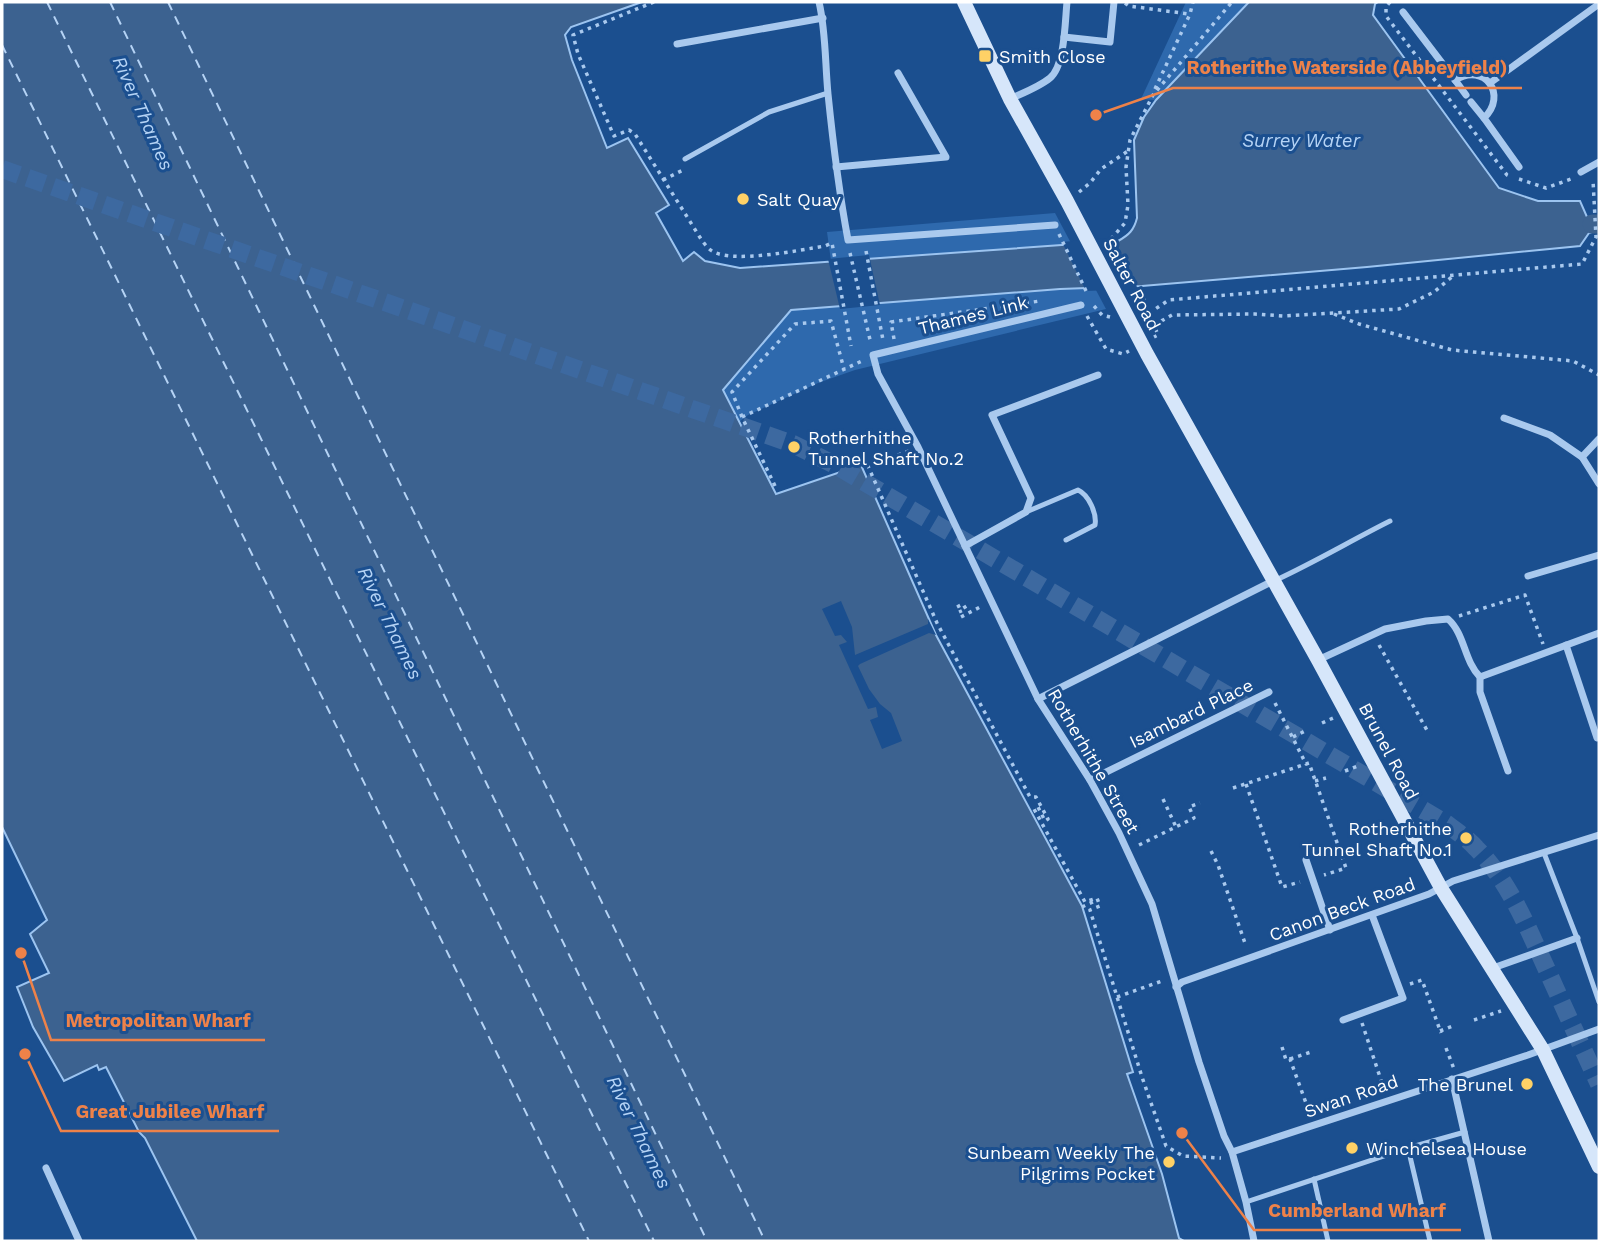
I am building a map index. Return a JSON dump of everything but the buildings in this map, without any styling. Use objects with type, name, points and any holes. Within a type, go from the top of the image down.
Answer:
[{"type":"main road","name":"Salter Road","points":[[964,2],[1010,99],[1073,197],[1273,581]]},
{"type":"main road","name":"Brunel Road","points":[[1273,581],[1441,888],[1543,1049],[1599,1167]]},
{"type":"street","points":[[819,2],[823,18],[836,167],[848,240],[1055,225]]},
{"type":"street","points":[[1010,99],[1049,80],[1056,73],[1064,37],[1067,2]]},
{"type":"street","points":[[1064,37],[1110,42],[1114,2]]},
{"type":"street","points":[[1490,83],[1599,4]]},
{"type":"street","points":[[1403,12],[1518,167]]},
{"type":"street","points":[[677,44],[823,18]]},
{"type":"street","points":[[836,167],[946,157],[898,73]]},
{"type":"street","points":[[1455,80],[1469,74],[1478,75],[1490,83],[1493,105],[1484,118]]},
{"type":"street","points":[[1581,176],[1599,162]]},
{"type":"street","name":"Thames Link","points":[[873,355],[1081,305]]},
{"type":"street","name":"Rotherhithe Street","points":[[873,355],[878,374],[918,447],[1038,699],[1090,780],[1119,833],[1152,904],[1173,978],[1224,1136],[1232,1153],[1254,1241]]},
{"type":"street","points":[[965,546],[1026,512],[1031,498],[992,415],[1098,375]]},
{"type":"street","points":[[1504,418],[1550,435],[1582,457],[1599,484]]},
{"type":"street","points":[[1582,457],[1599,439]]},
{"type":"street","points":[[1528,576],[1599,555]]},
{"type":"street","points":[[1038,699],[1273,581]]},
{"type":"street","points":[[1318,660],[1373,634],[1400,625],[1448,620],[1455,625],[1474,671],[1480,677],[1480,692],[1508,771]]},
{"type":"street","points":[[1480,677],[1599,633]]},
{"type":"street","points":[[1566,645],[1597,738]]},
{"type":"street","name":"Isambard Place","points":[[1090,780],[1269,692]]},
{"type":"street","name":"Canon Beck Road","points":[[1176,987],[1182,982],[1429,894],[1453,881],[1599,835]]},
{"type":"street","points":[[1306,860],[1330,930]]},
{"type":"street","points":[[1343,1020],[1404,998],[1372,915]]},
{"type":"street","points":[[1493,968],[1577,938]]},
{"type":"street","name":"Swan Road","points":[[1232,1153],[1599,1029]]},
{"type":"street","points":[[1455,1079],[1489,1241]]},
{"type":"street","points":[[46,1168],[79,1241]]},
{"type":"lane","points":[[685,159],[769,111],[828,93]]},
{"type":"lane","points":[[1026,512],[1078,490],[1084,493],[1096,518],[1095,525],[1066,541]]},
{"type":"lane","points":[[1273,581],[1315,562],[1390,521]]},
{"type":"lane","points":[[1544,853],[1599,1002]]},
{"type":"lane","points":[[1246,1202],[1408,1148],[1465,1132]]},
{"type":"lane","points":[[1408,1148],[1430,1241]]},
{"type":"lane","points":[[1314,1180],[1328,1241]]},
{"type":"path","points":[[654,2],[573,35],[578,54],[614,136],[629,130],[635,134],[701,239],[712,251],[731,257],[780,253],[832,243],[850,346]]},
{"type":"path","points":[[1123,2],[1129,6],[1190,14]]},
{"type":"path","points":[[1111,239],[1125,223],[1128,205],[1126,167],[1130,140],[1190,14],[1193,2]]},
{"type":"path","points":[[1153,94],[1232,2]]},
{"type":"path","points":[[1390,2],[1386,8],[1386,16],[1507,175],[1546,188],[1581,176]]},
{"type":"path","points":[[1073,197],[1090,183],[1101,169],[1128,150]]},
{"type":"path","points":[[663,180],[677,173]]},
{"type":"path","points":[[1149,313],[1169,300],[1582,264],[1598,237],[1597,195],[1593,180]]},
{"type":"path","points":[[1055,225],[1087,294]]},
{"type":"path","points":[[865,249],[883,337]]},
{"type":"path","points":[[850,252],[870,339]]},
{"type":"path","points":[[1154,325],[1172,315],[1283,316],[1399,309],[1434,292],[1456,274]]},
{"type":"path","points":[[1143,297],[1158,335],[1147,341]]},
{"type":"path","points":[[893,334],[891,322],[1048,299]]},
{"type":"path","points":[[1081,305],[1106,349],[1123,354]]},
{"type":"path","points":[[1331,313],[1359,324],[1452,350],[1573,361],[1599,375]]},
{"type":"path","points":[[775,486],[732,392],[796,324],[831,321],[844,369]]},
{"type":"path","points":[[742,416],[873,355]]},
{"type":"path","points":[[904,453],[868,466],[935,619],[1030,797],[1036,797],[1048,819],[1045,821],[1038,807],[1034,809],[1085,902],[1097,900]]},
{"type":"path","points":[[1448,620],[1525,595],[1546,652]]},
{"type":"path","points":[[959,612],[991,601]]},
{"type":"path","points":[[935,619],[942,615]]},
{"type":"path","points":[[1373,634],[1429,732]]},
{"type":"path","points":[[1246,784],[1282,887],[1346,868],[1309,763],[1306,764],[1269,692]]},
{"type":"path","points":[[1322,723],[1333,718]]},
{"type":"path","points":[[1293,737],[1305,731]]},
{"type":"path","points":[[1233,788],[1306,764]]},
{"type":"path","points":[[1345,771],[1358,766]]},
{"type":"path","points":[[1315,781],[1326,778]]},
{"type":"path","points":[[1163,799],[1176,827]]},
{"type":"path","points":[[1128,851],[1194,818],[1189,807],[1200,803]]},
{"type":"path","points":[[1211,851],[1250,958]]},
{"type":"path","points":[[1083,907],[1097,900]]},
{"type":"path","points":[[1097,900],[1100,906],[1090,910],[1166,1146],[1183,1156],[1221,1158]]},
{"type":"path","points":[[1117,997],[1173,978]]},
{"type":"path","points":[[1399,988],[1422,981],[1440,1032],[1453,1026]]},
{"type":"path","points":[[1474,1020],[1501,1011]]},
{"type":"path","points":[[1359,1014],[1388,1101]]},
{"type":"path","points":[[1282,1047],[1286,1060],[1314,1051]]},
{"type":"path","points":[[1446,1048],[1455,1079]]},
{"type":"path","points":[[1290,1059],[1314,1126]]},
{"type":"shaded area","points":[[1186,2],[1249,2],[1156,100],[1141,99]]},
{"type":"shaded area","points":[[1055,213],[1106,309],[855,370],[818,383],[748,415],[739,422],[723,390],[714,279],[831,261],[827,232]]},
{"type":"water","points":[[2,2],[642,2],[571,27],[565,35],[572,60],[607,148],[628,138],[669,205],[656,213],[683,261],[694,252],[705,261],[740,268],[1118,241],[1130,232],[1137,218],[1134,140],[1144,117],[1156,100],[1249,2],[1378,2],[1373,15],[1499,188],[1538,201],[1580,201],[1587,217],[1592,217],[1592,232],[1580,246],[1142,286],[1060,289],[791,310],[723,390],[776,494],[861,465],[936,635],[1082,906],[1133,1072],[1127,1074],[1162,1174],[1179,1238],[1184,1241],[197,1241],[106,1067],[99,1070],[97,1065],[64,1081],[33,1027],[17,987],[49,973],[30,934],[47,920],[2,827]]},
{"type":"pier","points":[[1111,239],[1138,289],[1086,291],[1062,242]]},
{"type":"pier","points":[[869,255],[880,305],[840,309],[828,259]]},
{"type":"pier","points":[[841,601],[852,627],[855,655],[928,624],[928,619],[936,635],[929,633],[858,666],[869,689],[891,713],[902,741],[882,749],[870,720],[878,717],[876,707],[868,709],[839,645],[847,642],[841,635],[835,636],[822,609]]},
{"type":"waterway","points":[[1592,224],[1599,224]]},
{"type":"ferry route","points":[[47,2],[654,1241]]},
{"type":"ferry route","points":[[110,2],[707,1241]]},
{"type":"ferry route","points":[[168,2],[765,1241]]},
{"type":"ferry route","points":[[2,45],[589,1241]]},
{"type":"tunnel","points":[[2,169],[793,444],[835,465],[1447,824],[1466,839],[1488,861],[1517,907],[1599,1084]]},
{"type":"place","name":"Smith Close","points":[[985,56]]},
{"type":"place","name":"Rotherithe Waterside (Abbeyfield)","points":[[1096,115]]},
{"type":"place","name":"Salt Quay","points":[[743,199]]},
{"type":"place","name":"Rotherhithe Tunnel Shaft No.2","points":[[794,447]]},
{"type":"place","name":"Rotherhithe Tunnel Shaft No.1","points":[[1466,838]]},
{"type":"place","name":"Metropolitan Wharf","points":[[21,953]]},
{"type":"place","name":"Great Jubilee Wharf","points":[[25,1054]]},
{"type":"place","name":"The Brunel","points":[[1527,1084]]},
{"type":"place","name":"Cumberland Wharf","points":[[1182,1133]]},
{"type":"place","name":"Winchelsea House","points":[[1352,1148]]},
{"type":"place","name":"Sunbeam Weekly The Pilgrims Pocket","points":[[1169,1162]]},
{"type":"water label","name":"River Thames","points":[[143,113]]},
{"type":"water label","name":"Surrey Water","points":[[1301,140]]},
{"type":"water label","name":"River Thames","points":[[390,623]]},
{"type":"water label","name":"River Thames","points":[[639,1132]]}]
